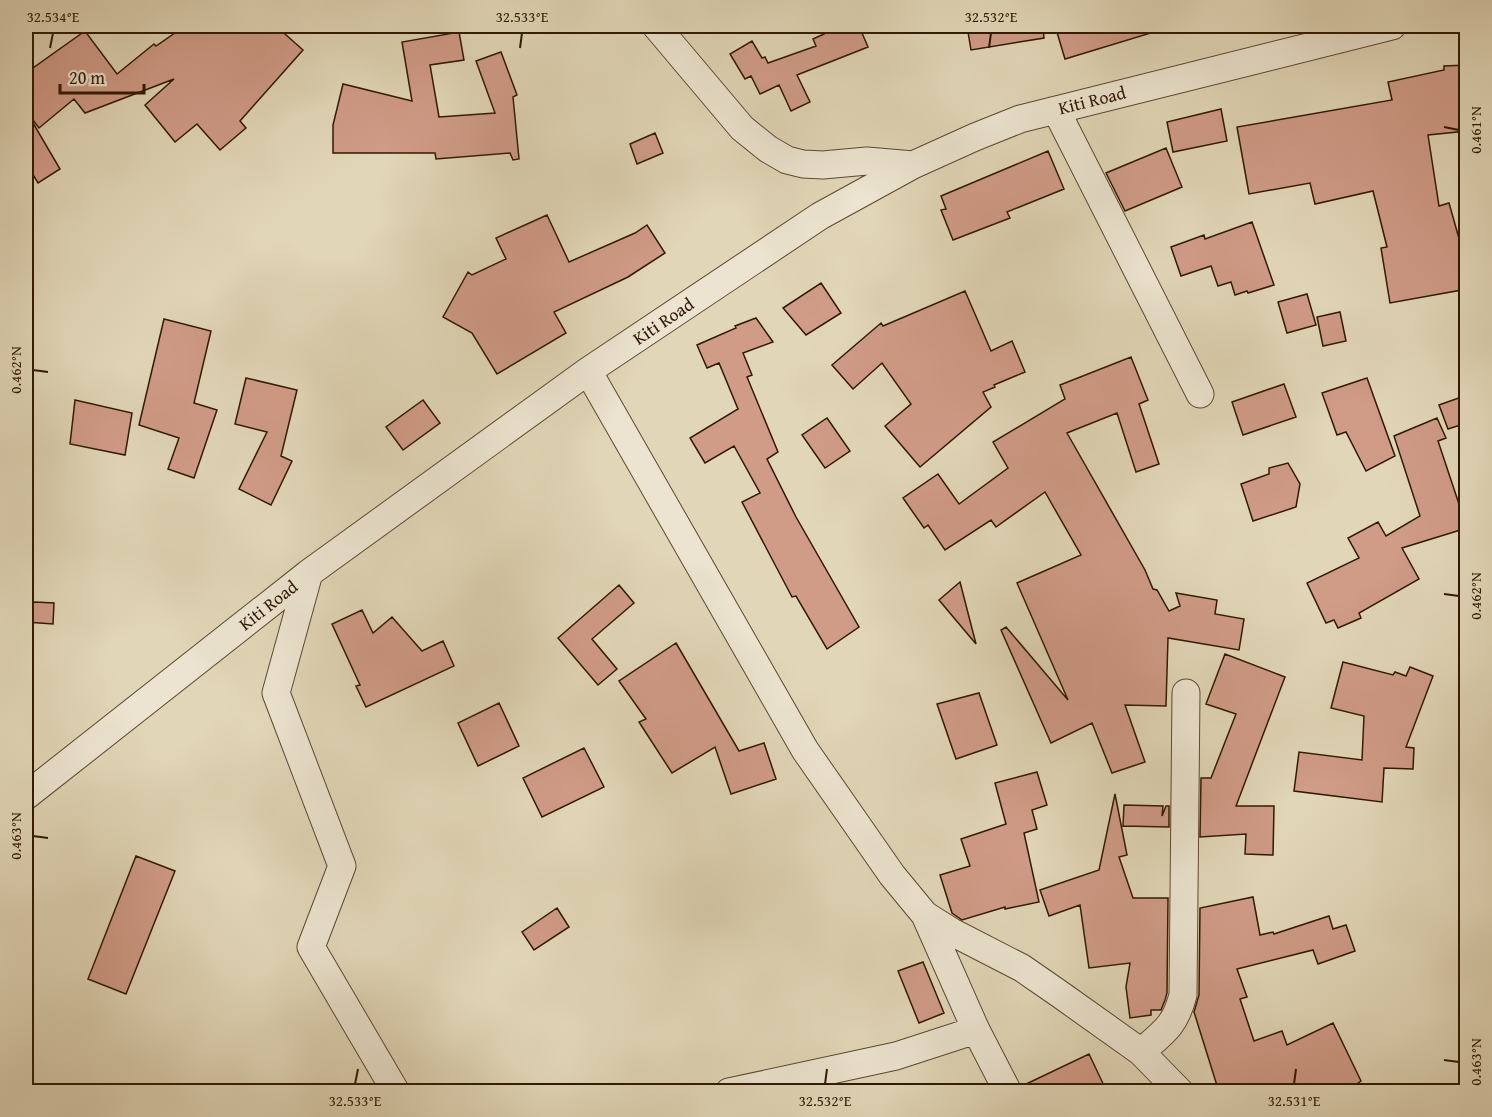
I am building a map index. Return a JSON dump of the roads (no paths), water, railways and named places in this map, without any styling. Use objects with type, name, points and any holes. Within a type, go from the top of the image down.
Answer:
[{"type":"street","points":[[656,26],[742,128],[768,149],[787,160],[823,165],[867,160],[913,165]]},
{"type":"street","name":"Kiti Road","points":[[26,796],[309,573],[588,371],[820,216],[913,165],[975,136],[1020,119],[1392,26]]},
{"type":"street","points":[[1056,110],[1200,393]]},
{"type":"street","points":[[588,371],[805,750],[892,875],[925,915],[976,1030],[1008,1092]]},
{"type":"street","points":[[309,573],[276,693],[342,866],[311,947],[396,1092]]},
{"type":"street","points":[[1141,1052],[1178,1016],[1183,995],[1186,693]]},
{"type":"street","points":[[925,915],[952,932],[1022,968],[1141,1052],[1180,1092]]},
{"type":"street","points":[[729,1092],[896,1056],[976,1030]]}]
